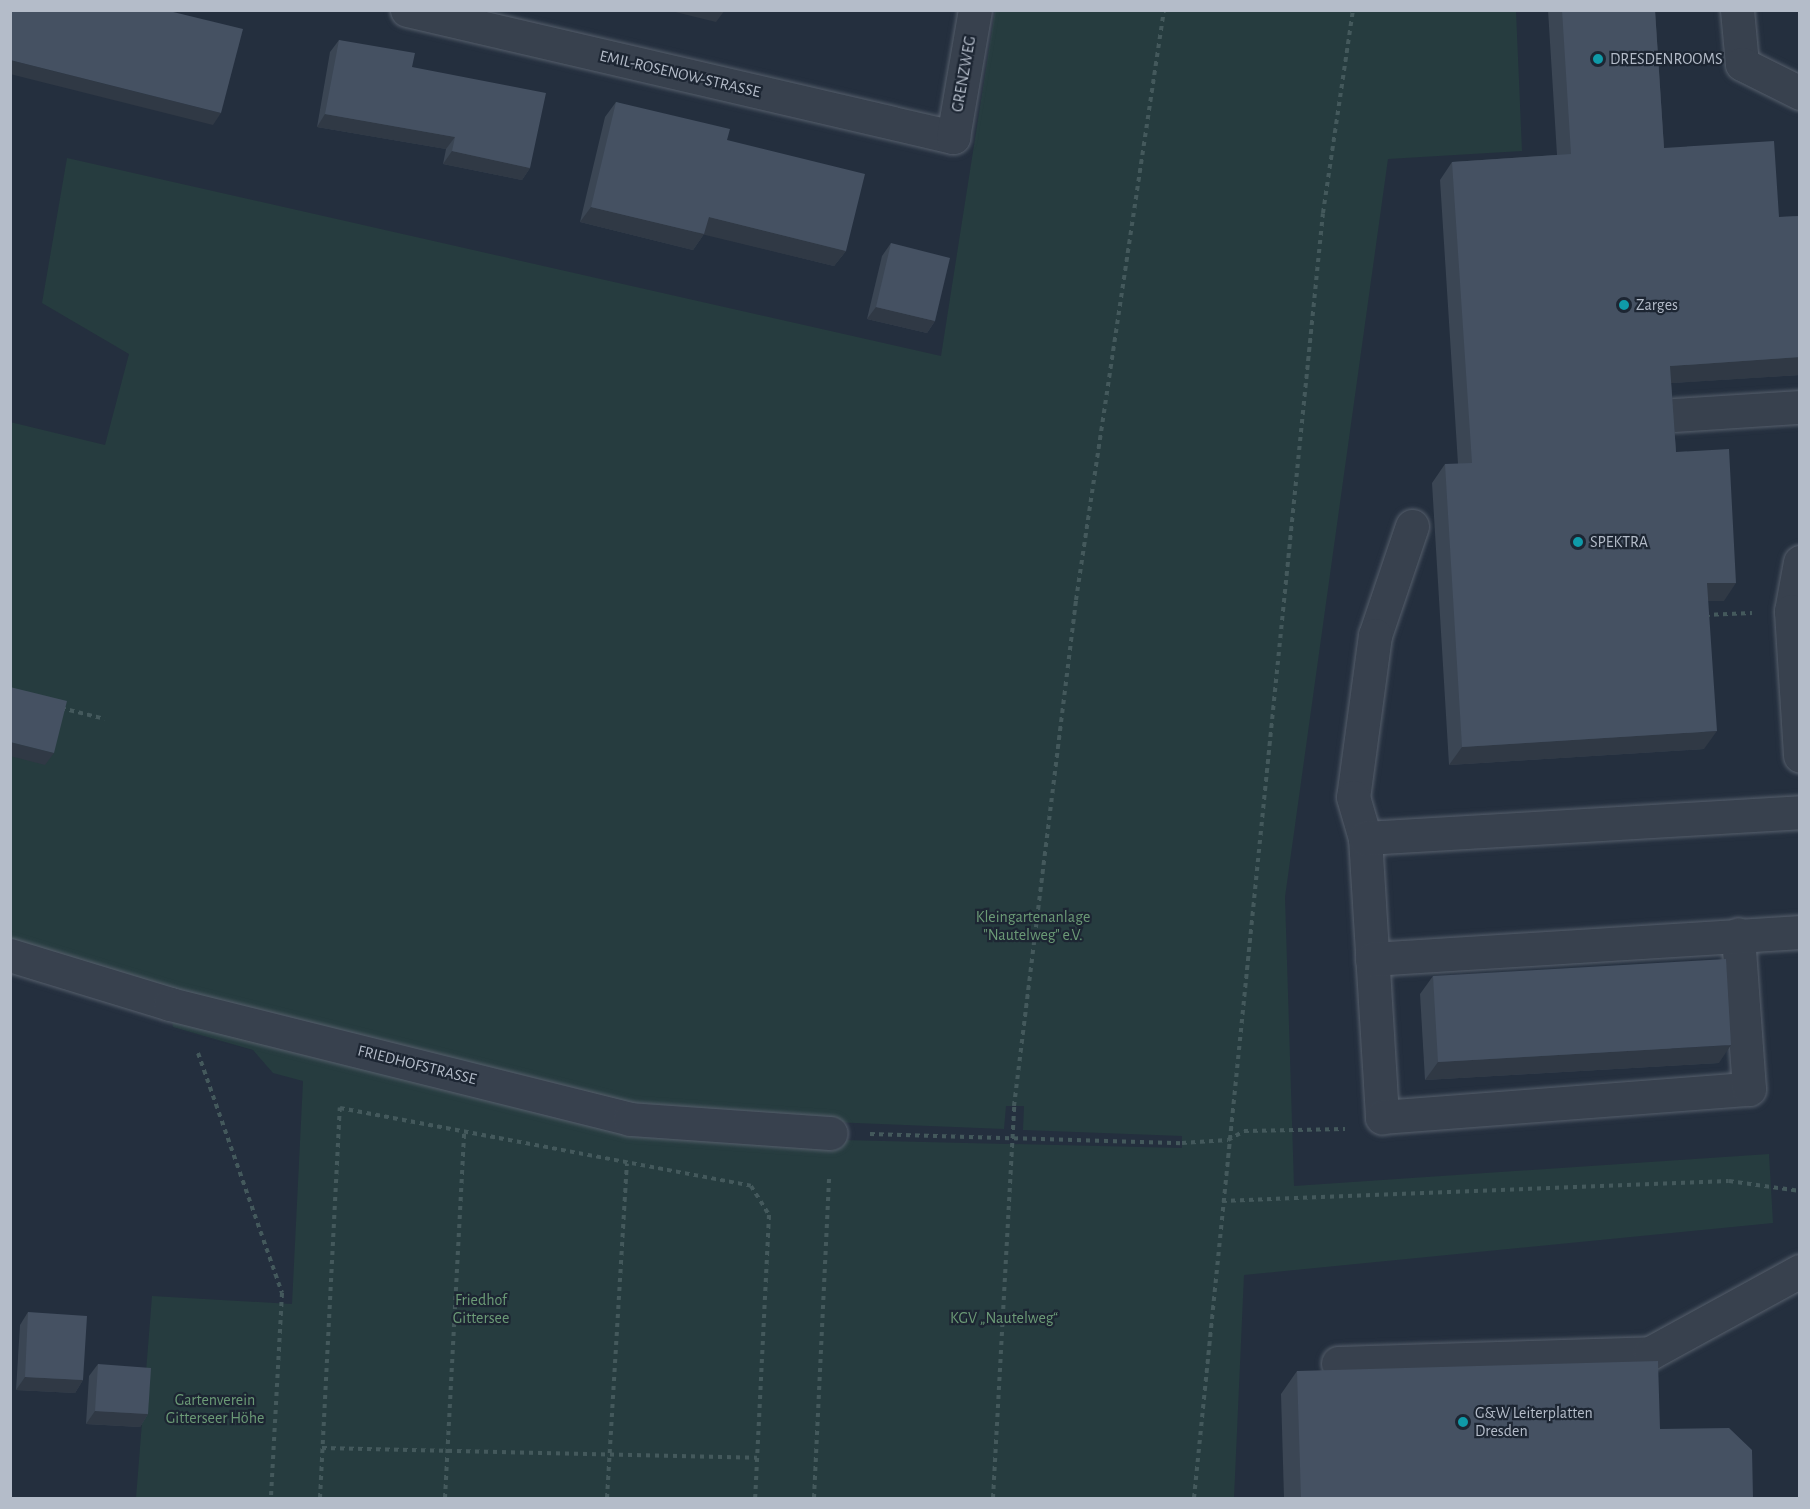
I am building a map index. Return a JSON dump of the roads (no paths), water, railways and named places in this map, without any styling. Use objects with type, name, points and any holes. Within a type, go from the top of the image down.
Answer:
[{"type":"street","name":"EMIL-ROSENOW-STRASSE","points":[[407,10],[953,137]]},
{"type":"street","name":"GRENZWEG","points":[[953,137],[975,10]]},
{"type":"street","points":[[1737,10],[1742,64],[1800,93]]},
{"type":"street","points":[[1675,415],[1800,407]]},
{"type":"street","points":[[1412,526],[1374,635],[1353,797],[1365,838],[1382,1117],[1749,1089],[1738,934]]},
{"type":"street","points":[[1800,562],[1791,611],[1800,756]]},
{"type":"street","points":[[1365,838],[1800,812]]},
{"type":"street","points":[[1372,959],[1738,934],[1800,932]]},
{"type":"street","name":"FRIEDHOFSTRASSE","points":[[10,955],[628,1143],[831,1133]]},
{"type":"street","points":[[1338,1363],[1650,1353],[1800,1271]]},
{"type":"place","name":"DRESDENROOMS","points":[[1598,59]]},
{"type":"place","name":"Zarges","points":[[1624,305]]},
{"type":"place","name":"SPEKTRA","points":[[1578,542]]},
{"type":"place","name":"G&W Leiterplatten Dresden","points":[[1463,1422]]},
{"type":"park label","name":"Kleingartenanlage \"Nautelweg\" e.V.","points":[[1033,926]]},
{"type":"park label","name":"Friedhof Gittersee","points":[[481,1309]]},
{"type":"park label","name":"KGV „Nautelweg“","points":[[1004,1318]]},
{"type":"park label","name":"Gartenverein Gitterseer Höhe","points":[[215,1409]]}]
